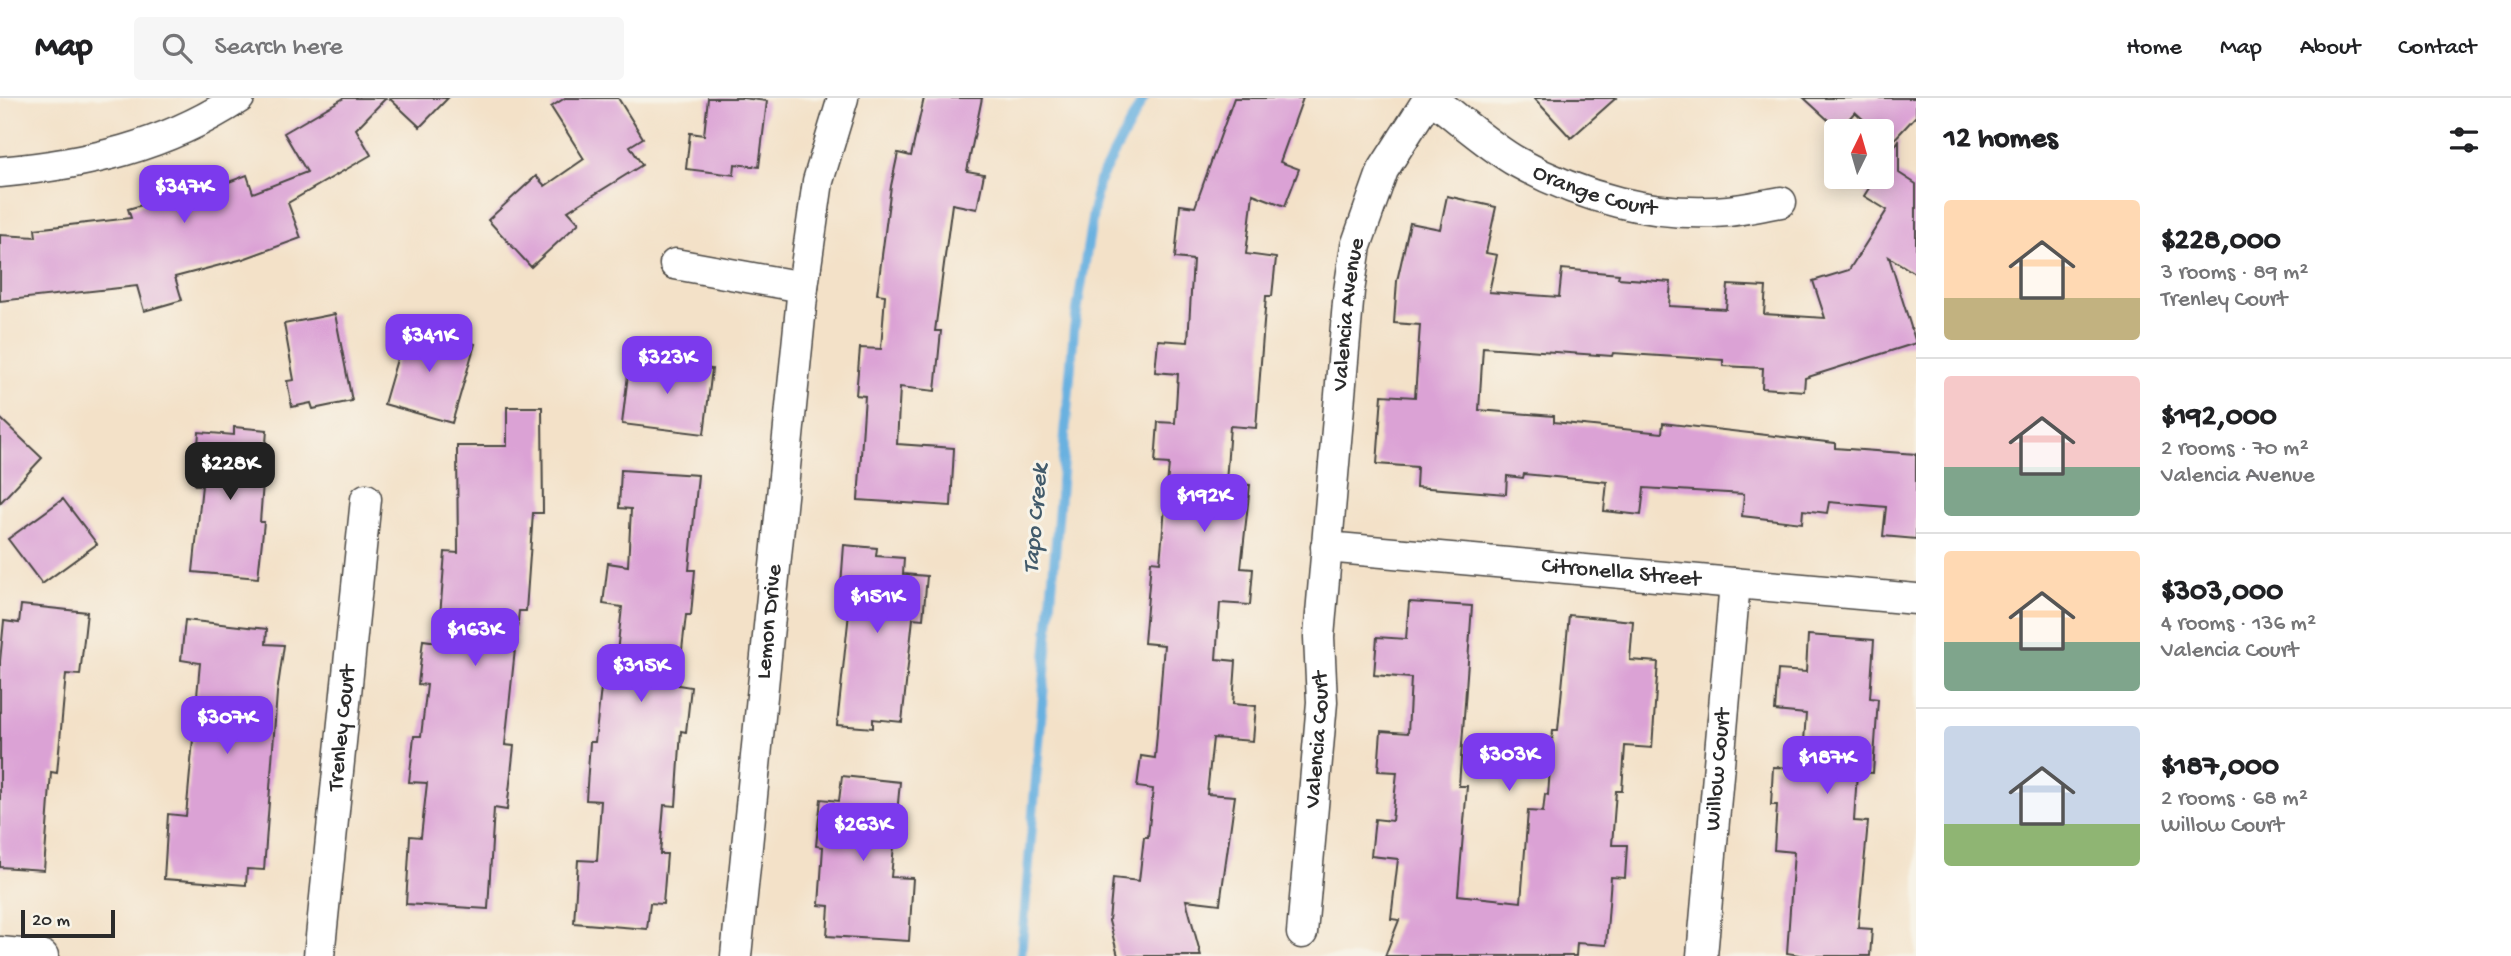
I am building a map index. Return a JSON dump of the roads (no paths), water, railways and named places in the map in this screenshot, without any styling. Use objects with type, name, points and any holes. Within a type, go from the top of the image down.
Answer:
[{"type":"street","points":[[0,172],[57,167],[125,151],[170,136],[239,98]]},
{"type":"street","name":"Lemon Drive","points":[[736,956],[803,287],[818,181],[844,98]]},
{"type":"street","name":"Orange Court","points":[[1430,98],[1516,161],[1591,195],[1639,207],[1683,212],[1727,211],[1781,202]]},
{"type":"street","name":"Valencia Avenue","points":[[1326,547],[1349,290],[1356,246],[1383,170],[1430,98]]},
{"type":"street","points":[[675,264],[803,287]]},
{"type":"street","name":"Trenley Court","points":[[319,956],[366,499]]},
{"type":"street","name":"Citronella Street","points":[[1326,547],[1916,599]]},
{"type":"street","name":"Valencia Court","points":[[1302,933],[1322,702],[1319,637],[1326,547]]},
{"type":"street","name":"Willow Court","points":[[1702,956],[1735,583]]},
{"type":"street","points":[[0,952],[43,956]]},
{"type":"waterway","name":"Tapo Creek","points":[[1021,956],[1074,329],[1098,183],[1144,98]]}]
